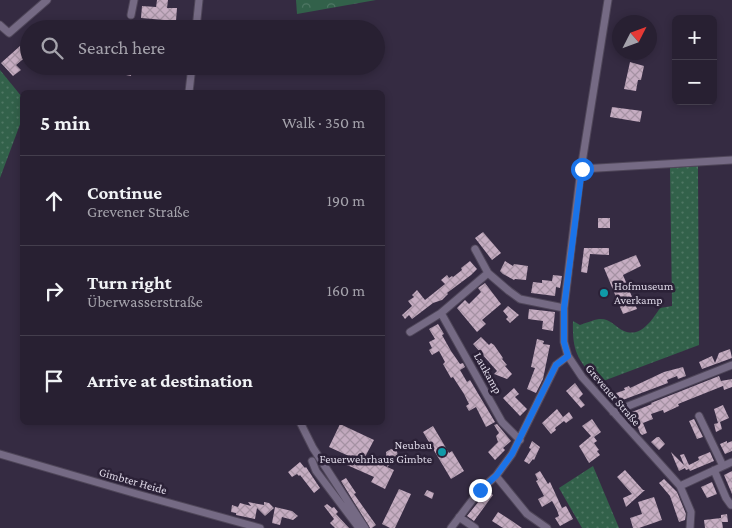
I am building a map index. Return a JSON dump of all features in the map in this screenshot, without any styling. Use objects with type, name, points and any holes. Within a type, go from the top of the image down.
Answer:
[{"type":"street","points":[[24,20],[47,0]]},
{"type":"street","points":[[131,15],[134,0]]},
{"type":"street","points":[[197,20],[199,0]]},
{"type":"street","name":"Grevener Straße","points":[[608,0],[582,169],[564,308],[564,342],[568,356],[582,377],[680,486],[691,512],[690,528]]},
{"type":"street","points":[[0,25],[9,33],[20,23]]},
{"type":"street","points":[[189,90],[191,75]]},
{"type":"street","points":[[582,169],[732,160]]},
{"type":"street","points":[[475,249],[488,273],[520,299],[564,308]]},
{"type":"street","points":[[410,332],[441,313],[488,273]]},
{"type":"street","name":"Laukamp","points":[[441,313],[502,422],[520,440]]},
{"type":"street","points":[[451,528],[480,490],[496,476],[512,454],[556,365],[568,356]]},
{"type":"street","points":[[612,412],[732,365]]},
{"type":"street","points":[[699,416],[723,466]]},
{"type":"street","points":[[302,425],[332,479],[365,528]]},
{"type":"street","name":"Gimbter Heide","points":[[0,454],[260,528]]},
{"type":"street","points":[[312,461],[316,471],[359,528]]},
{"type":"street","points":[[680,486],[732,462]]},
{"type":"street","points":[[714,470],[731,505]]},
{"type":"street","points":[[496,476],[527,514],[547,528]]},
{"type":"street","points":[[459,517],[475,528]]},
{"type":"green space","points":[[296,0],[376,0],[297,14]]},
{"type":"green space","points":[[0,70],[20,95],[20,124],[0,178]]},
{"type":"green space","points":[[698,166],[699,345],[598,383],[581,361],[575,348],[573,321],[580,325],[597,319],[603,319],[630,333],[645,327],[660,308],[672,306],[670,168]]},
{"type":"green space","points":[[593,466],[619,528],[582,528],[559,488]]},
{"type":"building","points":[[157,0],[168,0],[167,8],[177,8],[176,20],[141,18],[142,6],[156,7]]},
{"type":"building","points":[[20,46],[20,62],[16,65],[20,71],[13,76],[1,63]]},
{"type":"building","points":[[630,62],[644,66],[636,91],[624,89]]},
{"type":"building","points":[[612,107],[642,111],[640,122],[610,117]]},
{"type":"building","points":[[598,218],[610,218],[610,228],[598,228]]},
{"type":"building","points":[[483,232],[501,253],[492,260],[475,238]]},
{"type":"building","points":[[584,248],[609,248],[609,255],[590,254],[587,273],[581,272]]},
{"type":"building","points":[[636,255],[641,266],[623,275],[637,309],[623,314],[604,268]]},
{"type":"building","points":[[470,261],[477,269],[471,275],[447,293],[442,300],[433,303],[412,319],[409,315],[405,319],[402,315],[412,306],[408,301],[414,297],[412,295],[417,290],[425,300],[445,284],[441,280],[447,275],[449,278],[453,277]]},
{"type":"building","points":[[505,261],[513,266],[514,264],[528,266],[526,280],[514,280],[503,274],[500,271]]},
{"type":"building","points":[[553,275],[562,276],[560,288],[556,287],[555,296],[531,293],[533,282],[542,283],[542,280],[552,281]]},
{"type":"building","points":[[485,283],[501,304],[482,320],[486,324],[477,332],[457,308],[465,300],[469,304],[481,292],[478,288]]},
{"type":"building","points":[[508,306],[519,315],[510,323],[503,311]]},
{"type":"building","points":[[529,309],[555,312],[553,331],[542,329],[543,321],[528,319]]},
{"type":"building","points":[[438,324],[451,351],[460,364],[463,363],[465,367],[460,370],[467,382],[470,380],[495,422],[486,427],[476,407],[469,411],[466,406],[469,404],[464,394],[453,377],[451,378],[443,364],[445,362],[439,351],[432,355],[429,350],[432,348],[429,342],[435,339],[429,329]]},
{"type":"building","points":[[481,337],[489,345],[491,343],[494,345],[503,358],[507,365],[505,366],[512,374],[507,379],[494,374],[497,371],[473,344]]},
{"type":"building","points":[[537,339],[544,341],[543,344],[550,345],[543,379],[536,393],[527,389],[535,368],[531,367]]},
{"type":"building","points":[[730,349],[732,358],[702,369],[699,362],[712,356],[715,363],[719,353]]},
{"type":"building","points":[[683,367],[686,376],[678,379],[677,376],[667,380],[668,383],[620,401],[616,393],[664,372]]},
{"type":"building","points":[[719,376],[721,381],[732,379],[732,387],[724,390],[723,386],[678,404],[679,406],[664,413],[663,410],[651,414],[653,419],[643,423],[647,433],[642,435],[640,433],[632,412]]},
{"type":"building","points":[[575,383],[583,394],[579,398],[585,405],[581,408],[566,391]]},
{"type":"building","points":[[514,388],[519,394],[515,397],[527,409],[520,416],[503,398]]},
{"type":"building","points":[[723,405],[729,418],[720,422],[722,429],[716,432],[714,424],[718,423],[714,409]]},
{"type":"building","points":[[557,409],[563,417],[569,412],[573,418],[566,423],[564,421],[551,434],[542,423]]},
{"type":"building","points":[[592,419],[601,432],[594,437],[597,441],[594,443],[600,455],[589,463],[579,446],[591,436],[582,426]]},
{"type":"building","points":[[694,419],[703,437],[697,439],[689,421]]},
{"type":"building","points":[[497,424],[511,441],[503,448],[505,450],[495,460],[488,452],[498,442],[496,436],[499,433],[494,425]]},
{"type":"building","points":[[340,425],[374,440],[365,457],[394,470],[385,489],[371,482],[374,477],[347,465],[351,457],[329,447]]},
{"type":"building","name":"Neubau Feuerwehrhaus Gimbte","points":[[433,426],[449,453],[452,451],[464,471],[451,479],[423,432]]},
{"type":"building","points":[[657,437],[665,444],[659,450],[651,442]]},
{"type":"building","points":[[532,441],[540,447],[534,460],[529,464],[524,461],[531,449],[529,448]]},
{"type":"building","points":[[727,441],[727,443],[732,441],[732,451],[725,454],[720,444]]},
{"type":"building","points":[[391,449],[397,451],[398,458],[387,467],[386,452]]},
{"type":"building","points":[[671,452],[684,465],[680,455],[684,454],[689,465],[699,460],[698,457],[710,452],[714,461],[690,471],[685,468],[679,471]]},
{"type":"building","points":[[300,462],[306,467],[320,488],[314,493],[300,475],[297,474],[292,477],[288,472]]},
{"type":"building","points":[[625,470],[645,490],[626,507],[623,498],[632,494],[617,477]]},
{"type":"building","points":[[540,471],[548,484],[550,482],[562,508],[566,506],[573,519],[560,526],[555,518],[559,516],[552,501],[542,507],[538,499],[544,496],[536,481],[538,480],[535,474]]},
{"type":"building","points":[[732,471],[732,494],[724,475]]},
{"type":"building","points":[[346,478],[356,493],[354,494],[376,525],[372,528],[370,528],[341,481]]},
{"type":"building","points":[[664,479],[677,492],[686,514],[685,520],[679,522],[670,496],[659,483]]},
{"type":"building","points":[[712,482],[717,494],[707,498],[701,487]]},
{"type":"building","points":[[399,489],[411,494],[395,528],[390,528],[382,524]]},
{"type":"building","points":[[427,490],[434,493],[432,499],[424,495]]},
{"type":"building","points":[[487,491],[493,495],[474,521],[467,516]]},
{"type":"building","points":[[654,497],[662,520],[639,528],[633,528],[630,518],[642,514],[638,502]]},
{"type":"building","points":[[248,502],[264,505],[264,502],[269,503],[274,508],[265,516],[257,508],[255,519],[231,512],[232,505],[238,507],[240,503],[251,506]]},
{"type":"building","points":[[327,504],[332,508],[334,507],[338,512],[336,514],[349,528],[335,528],[330,523],[334,519],[324,506]]},
{"type":"building","points":[[275,507],[292,511],[298,516],[293,520],[282,517],[280,525],[272,523]]},
{"type":"building","points":[[498,512],[522,528],[503,528],[492,521]]},
{"type":"building","points":[[727,514],[728,522],[722,522],[723,528],[705,528],[704,520],[721,518],[721,515]]},
{"type":"place","name":"Hofmuseum Averkamp","points":[[604,293]]},
{"type":"place","name":"Neubau Feuerwehrhaus Gimbte","points":[[442,452]]},
{"type":"route","points":[[480,490],[496,476],[512,454],[556,365],[568,356],[564,342],[564,308],[582,169]]}]
